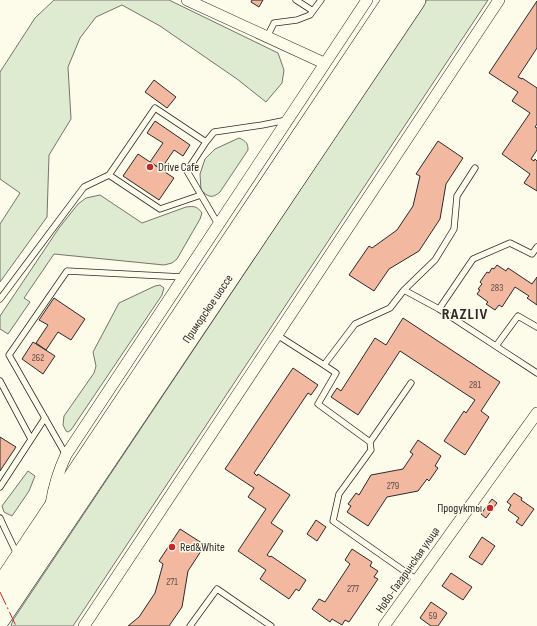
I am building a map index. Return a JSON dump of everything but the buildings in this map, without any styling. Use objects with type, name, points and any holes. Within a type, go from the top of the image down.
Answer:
[{"type":"highway","name":"Приморское шоссе","points":[[0,589],[393,0]]},
{"type":"highway","name":"Приморское шоссе","points":[[0,618],[415,0]]},
{"type":"street","points":[[187,0],[324,64]]},
{"type":"street","points":[[48,517],[58,471],[66,455],[367,0]]},
{"type":"street","points":[[84,626],[499,0]]},
{"type":"street","name":"Ново-Гагаринская улица","points":[[384,626],[537,413]]},
{"type":"lane","points":[[296,0],[313,11]]},
{"type":"lane","points":[[267,37],[274,23],[297,20],[310,15],[321,0]]},
{"type":"lane","points":[[0,299],[84,186],[108,175],[155,108],[206,142]]},
{"type":"lane","points":[[218,224],[187,171],[206,142],[214,132],[287,120]]},
{"type":"lane","points":[[324,365],[355,324],[390,308],[404,290],[435,260],[454,229],[457,196],[475,168]]},
{"type":"lane","points":[[108,175],[160,209],[201,195]]},
{"type":"lane","points":[[439,309],[473,259],[510,242],[532,254],[537,247]]},
{"type":"lane","points":[[66,455],[8,355],[67,271],[183,277]]},
{"type":"lane","points":[[404,290],[439,309],[537,373]]},
{"type":"lane","points":[[496,346],[518,316],[537,327]]},
{"type":"lane","points":[[277,335],[336,373],[318,404],[370,442]]},
{"type":"lane","points":[[0,381],[31,438]]},
{"type":"lane","points":[[411,383],[370,442],[371,450],[339,494],[333,521],[417,580]]},
{"type":"lane","points":[[0,487],[45,418]]},
{"type":"lane","points":[[0,518],[4,530],[20,559]]},
{"type":"lane","points":[[190,626],[217,589],[271,626]]},
{"type":"green space","points":[[54,0],[169,0],[278,53],[284,70],[282,83],[266,102],[237,79],[160,26],[122,5],[96,17],[80,38],[68,67],[71,119],[49,155],[47,217],[0,282],[0,224],[20,193],[0,179],[0,72],[35,18]]},
{"type":"green space","points":[[427,0],[488,0],[73,626],[11,626],[13,620]]},
{"type":"green space","points":[[239,138],[246,142],[248,150],[220,192],[215,196],[208,196],[201,190],[200,174],[205,159],[215,149]]},
{"type":"green space","points":[[100,195],[142,223],[186,207],[195,207],[202,213],[177,259],[172,263],[164,265],[54,254],[24,298],[30,302],[8,334],[0,329],[0,316],[59,228],[78,204],[86,198]]},
{"type":"green space","points":[[160,285],[164,288],[162,295],[71,430],[68,432],[66,431],[63,425],[64,416],[94,373],[96,366],[93,352],[119,303]]},
{"type":"green space","points":[[28,471],[35,476],[29,491],[12,516],[4,512],[2,506]]},
{"type":"power","points":[[0,592],[16,626]]},
{"type":"place","name":"Drive Cafe","points":[[150,167]]},
{"type":"place","name":"Продукты","points":[[490,508]]},
{"type":"place","name":"Red&White","points":[[172,547]]},
{"type":"district","name":"RAZLIV","points":[[465,314]]}]
